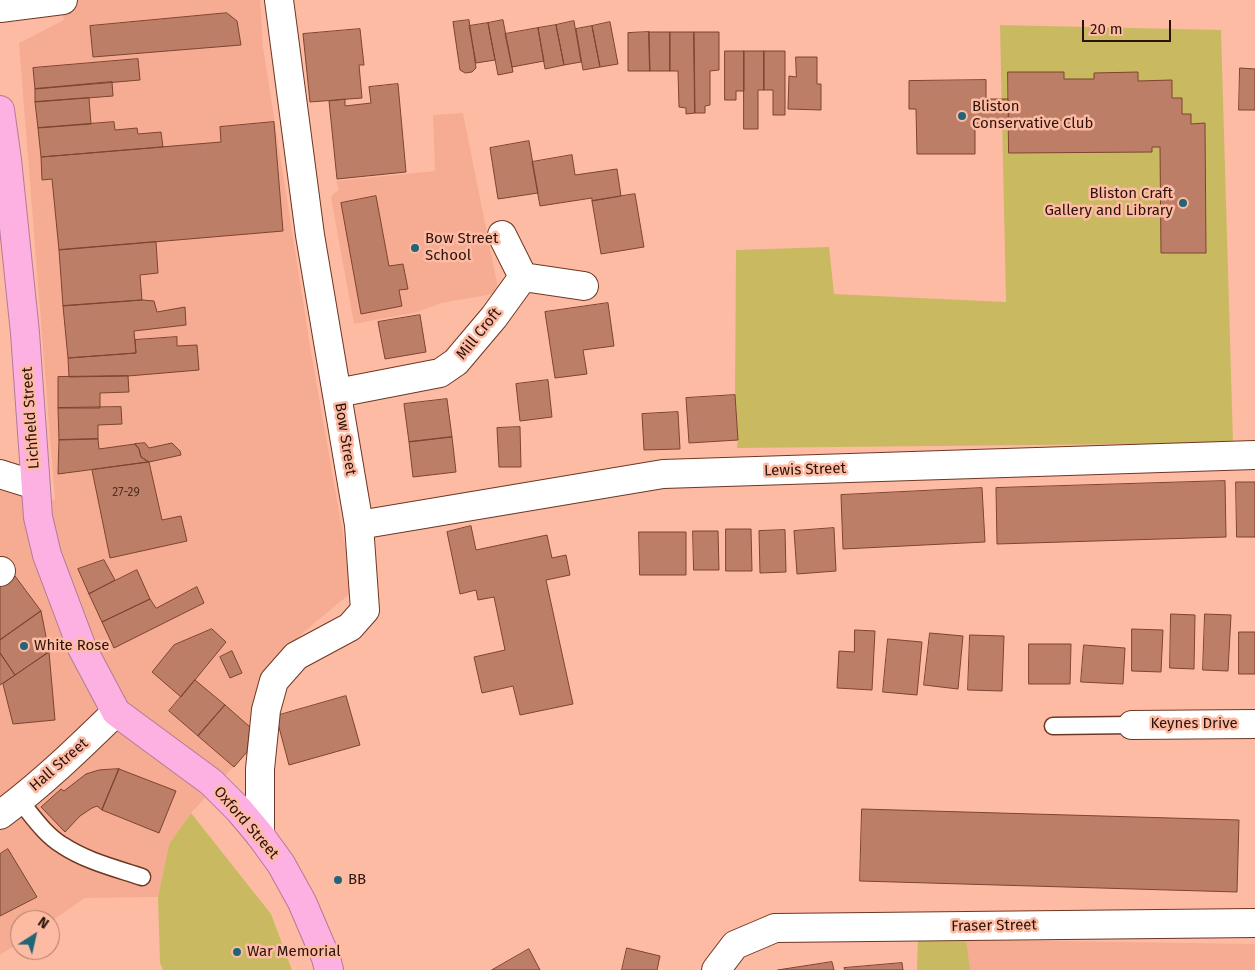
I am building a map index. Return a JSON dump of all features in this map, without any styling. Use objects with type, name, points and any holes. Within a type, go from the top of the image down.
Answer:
[{"type":"highway","name":"Lichfield Street","points":[[0,110],[26,333],[38,517],[47,555],[82,648],[116,712]]},
{"type":"highway","name":"Oxford Street","points":[[116,712],[211,782],[260,835],[282,864],[302,902],[326,958],[329,970]]},
{"type":"street","points":[[0,8],[64,0]]},
{"type":"street","name":"Bow Street","points":[[260,835],[260,769],[266,710],[274,681],[296,656],[350,626],[365,610],[359,525],[310,235],[279,0]]},
{"type":"street","points":[[502,236],[523,277],[584,286]]},
{"type":"street","name":"Mill Croft","points":[[337,393],[440,373],[456,362],[494,317],[523,277]]},
{"type":"street","name":"Lewis Street","points":[[359,525],[663,474],[1255,455]]},
{"type":"street","points":[[0,474],[35,485]]},
{"type":"street","name":"Hall Street","points":[[9,807],[76,751],[116,712]]},
{"type":"street","name":"Keynes Drive","points":[[1132,725],[1255,724]]},
{"type":"street","name":"Fraser Street","points":[[716,970],[735,944],[775,928],[1255,923]]},
{"type":"lane","points":[[1053,726],[1132,725]]},
{"type":"lane","points":[[9,807],[46,832],[61,845],[89,859],[142,878]]},
{"type":"shaded area","points":[[59,0],[260,0],[263,47],[311,352],[353,591],[304,632],[260,676],[247,752],[191,813],[169,844],[158,897],[85,898],[60,915],[60,910],[10,910],[10,948],[0,955],[0,489],[55,500],[19,43],[64,20]]},
{"type":"shaded area","points":[[1000,25],[1221,30],[1233,443],[737,448],[735,395],[736,250],[829,247],[834,294],[1006,302]]},
{"type":"shaded area","name":"Bow Street School","points":[[463,113],[499,293],[441,303],[417,312],[354,324],[331,197],[339,190],[336,181],[435,171],[433,115]]},
{"type":"shaded area","points":[[191,813],[271,914],[292,970],[163,970],[160,963],[158,897],[169,844]]},
{"type":"shaded area","points":[[918,939],[1255,944],[1255,970],[917,970]]},
{"type":"shaded area","points":[[918,939],[966,940],[970,970],[917,970]]},
{"type":"building","points":[[227,13],[237,21],[241,45],[93,57],[90,26]]},
{"type":"building","points":[[469,20],[476,68],[472,72],[465,73],[460,70],[453,22]]},
{"type":"building","points":[[503,20],[513,72],[498,75],[488,23]]},
{"type":"building","points":[[574,21],[581,62],[564,65],[556,25]]},
{"type":"building","points":[[610,22],[618,64],[600,67],[592,26]]},
{"type":"building","points":[[488,23],[495,60],[476,63],[469,26]]},
{"type":"building","points":[[556,25],[564,65],[545,69],[538,28]]},
{"type":"building","points":[[592,26],[600,67],[583,70],[576,29]]},
{"type":"building","points":[[538,28],[544,61],[512,67],[505,34]]},
{"type":"building","points":[[360,29],[364,65],[359,65],[362,98],[310,102],[303,34]]},
{"type":"building","points":[[649,32],[650,71],[628,71],[628,33]]},
{"type":"building","points":[[649,32],[670,32],[670,71],[650,71]]},
{"type":"building","points":[[670,32],[694,32],[695,113],[686,114],[686,108],[679,107],[678,71],[670,71]]},
{"type":"building","points":[[694,32],[719,32],[719,70],[710,71],[710,105],[705,106],[705,113],[695,113]]},
{"type":"building","points":[[725,51],[744,51],[744,91],[736,91],[736,100],[725,100]]},
{"type":"building","points":[[744,51],[764,51],[764,90],[758,90],[758,129],[744,129]]},
{"type":"building","points":[[764,51],[785,51],[785,115],[773,115],[773,90],[764,90]]},
{"type":"building","points":[[796,57],[817,57],[817,84],[821,84],[821,110],[788,109],[789,76],[796,77]]},
{"type":"building","points":[[138,59],[140,80],[35,89],[33,68]]},
{"type":"building","points":[[1240,68],[1255,69],[1255,110],[1239,110]]},
{"type":"building","name":"Bliston Craft Gallery and Library","points":[[1008,72],[1064,72],[1064,79],[1094,79],[1094,73],[1138,72],[1138,81],[1172,80],[1172,98],[1182,98],[1182,114],[1191,114],[1191,124],[1205,123],[1206,253],[1161,253],[1160,147],[1152,147],[1152,152],[1009,153]]},
{"type":"building","name":"Bliston Conservative Club","points":[[986,80],[986,99],[1008,99],[1009,124],[975,124],[975,154],[917,154],[916,109],[909,109],[909,81]]},
{"type":"building","points":[[112,82],[113,96],[35,102],[35,89]]},
{"type":"building","points":[[398,84],[406,172],[337,179],[329,101],[345,99],[345,106],[371,103],[369,87]]},
{"type":"building","points":[[89,98],[91,124],[38,128],[35,102]]},
{"type":"building","points":[[114,122],[115,130],[137,128],[138,134],[161,132],[163,147],[41,157],[38,128]]},
{"type":"building","points":[[274,122],[283,231],[59,250],[52,179],[42,180],[41,157],[221,142],[220,127]]},
{"type":"building","points":[[529,141],[538,193],[498,199],[490,148]]},
{"type":"building","points":[[572,155],[575,175],[617,169],[621,196],[592,201],[592,198],[540,206],[532,162]]},
{"type":"building","points":[[635,194],[644,247],[601,254],[592,201]]},
{"type":"building","points":[[376,196],[389,266],[403,264],[408,289],[399,290],[402,306],[361,314],[341,203]]},
{"type":"building","points":[[156,242],[158,273],[140,275],[142,300],[63,306],[59,250]]},
{"type":"building","points":[[142,300],[154,301],[157,312],[185,307],[186,325],[134,331],[136,353],[68,358],[63,306]]},
{"type":"building","points":[[608,303],[614,346],[583,350],[587,374],[555,378],[545,312]]},
{"type":"building","points":[[420,315],[426,352],[385,359],[378,322]]},
{"type":"building","points":[[177,337],[177,346],[197,345],[199,370],[128,376],[69,377],[68,358],[136,353],[135,340]]},
{"type":"building","points":[[128,376],[129,392],[100,393],[100,408],[58,408],[58,377]]},
{"type":"building","points":[[548,380],[552,417],[520,421],[516,384]]},
{"type":"building","points":[[735,395],[738,440],[689,443],[686,398]]},
{"type":"building","points":[[447,399],[452,437],[409,442],[404,404]]},
{"type":"building","points":[[121,407],[122,424],[98,425],[98,439],[59,440],[58,408]]},
{"type":"building","points":[[678,412],[680,449],[644,450],[642,414]]},
{"type":"building","points":[[520,427],[521,467],[499,467],[497,428]]},
{"type":"building","points":[[452,437],[456,472],[413,477],[409,442]]},
{"type":"building","points":[[98,439],[99,449],[135,444],[139,449],[141,457],[149,462],[58,474],[59,440]]},
{"type":"building","points":[[145,443],[149,448],[172,443],[180,451],[181,455],[149,462],[141,457],[139,449],[135,444]]},
{"type":"building","points":[[149,462],[162,520],[181,516],[187,541],[110,558],[92,470]]},
{"type":"building","points":[[1225,481],[1226,537],[997,544],[996,488]]},
{"type":"building","points":[[1236,482],[1255,482],[1255,537],[1237,537]]},
{"type":"building","points":[[982,488],[985,542],[843,549],[841,495]]},
{"type":"building","points":[[471,526],[476,550],[547,535],[552,558],[566,555],[570,575],[546,580],[573,704],[520,715],[513,686],[482,693],[474,657],[505,650],[494,597],[478,600],[476,590],[460,594],[447,532]]},
{"type":"building","points":[[834,528],[836,571],[797,574],[794,531]]},
{"type":"building","points":[[726,529],[751,529],[752,571],[726,571]]},
{"type":"building","points":[[785,530],[786,572],[760,573],[759,531]]},
{"type":"building","points":[[693,531],[718,531],[719,570],[694,570]]},
{"type":"building","points":[[639,532],[686,532],[686,575],[640,575]]},
{"type":"building","points":[[104,560],[115,580],[89,594],[78,569]]},
{"type":"building","points":[[137,570],[150,599],[102,622],[89,594]]},
{"type":"building","points":[[15,576],[41,611],[0,640],[0,586]]},
{"type":"building","points":[[197,587],[204,603],[114,648],[102,622],[150,599],[156,608]]},
{"type":"building","name":"White Rose","points":[[41,611],[49,652],[15,675],[0,653],[0,640]]},
{"type":"building","points":[[1171,614],[1195,615],[1194,669],[1170,668]]},
{"type":"building","points":[[1205,614],[1231,615],[1228,671],[1203,670]]},
{"type":"building","points":[[212,629],[226,642],[181,697],[152,672],[174,645]]},
{"type":"building","points":[[1132,629],[1163,630],[1161,672],[1132,671]]},
{"type":"building","points":[[855,630],[875,631],[872,690],[837,688],[839,651],[854,652]]},
{"type":"building","points":[[1239,632],[1255,632],[1255,674],[1239,674]]},
{"type":"building","points":[[930,633],[963,636],[958,689],[924,685]]},
{"type":"building","points":[[970,635],[1004,636],[1002,691],[968,690]]},
{"type":"building","points":[[888,639],[922,642],[917,695],[883,692]]},
{"type":"building","points":[[1029,644],[1071,644],[1070,684],[1029,684]]},
{"type":"building","points":[[1084,645],[1125,648],[1123,684],[1081,682]]},
{"type":"building","points":[[232,651],[242,673],[230,678],[220,657]]},
{"type":"building","points":[[49,652],[55,720],[13,724],[3,684]]},
{"type":"building","points":[[0,653],[15,675],[0,685]]},
{"type":"building","points":[[195,680],[225,705],[198,736],[169,711]]},
{"type":"building","points":[[346,696],[360,745],[289,765],[276,716]]},
{"type":"building","points":[[225,705],[250,727],[247,752],[234,767],[198,736]]},
{"type":"building","points":[[119,769],[102,810],[97,806],[92,808],[80,816],[65,832],[41,807],[61,789],[64,791],[86,774],[99,770]]},
{"type":"building","points":[[119,769],[176,791],[159,833],[102,810]]},
{"type":"building","points":[[862,809],[1239,820],[1237,892],[860,881]]},
{"type":"building","points":[[8,849],[37,897],[0,916],[0,854]]},
{"type":"building","points":[[627,948],[660,956],[657,970],[622,970]]},
{"type":"building","points":[[529,949],[540,970],[492,970]]},
{"type":"building","points":[[832,962],[834,970],[778,970]]},
{"type":"building","points":[[902,963],[903,970],[845,970],[844,968]]},
{"type":"place","name":"Bliston Conservative Club","points":[[962,116]]},
{"type":"place","name":"Bliston Craft Gallery and Library","points":[[1183,203]]},
{"type":"place","name":"Bow Street School","points":[[415,248]]},
{"type":"place","name":"White Rose","points":[[24,646]]},
{"type":"place","name":"BB","points":[[338,880]]},
{"type":"place","name":"War Memorial","points":[[237,952]]}]
